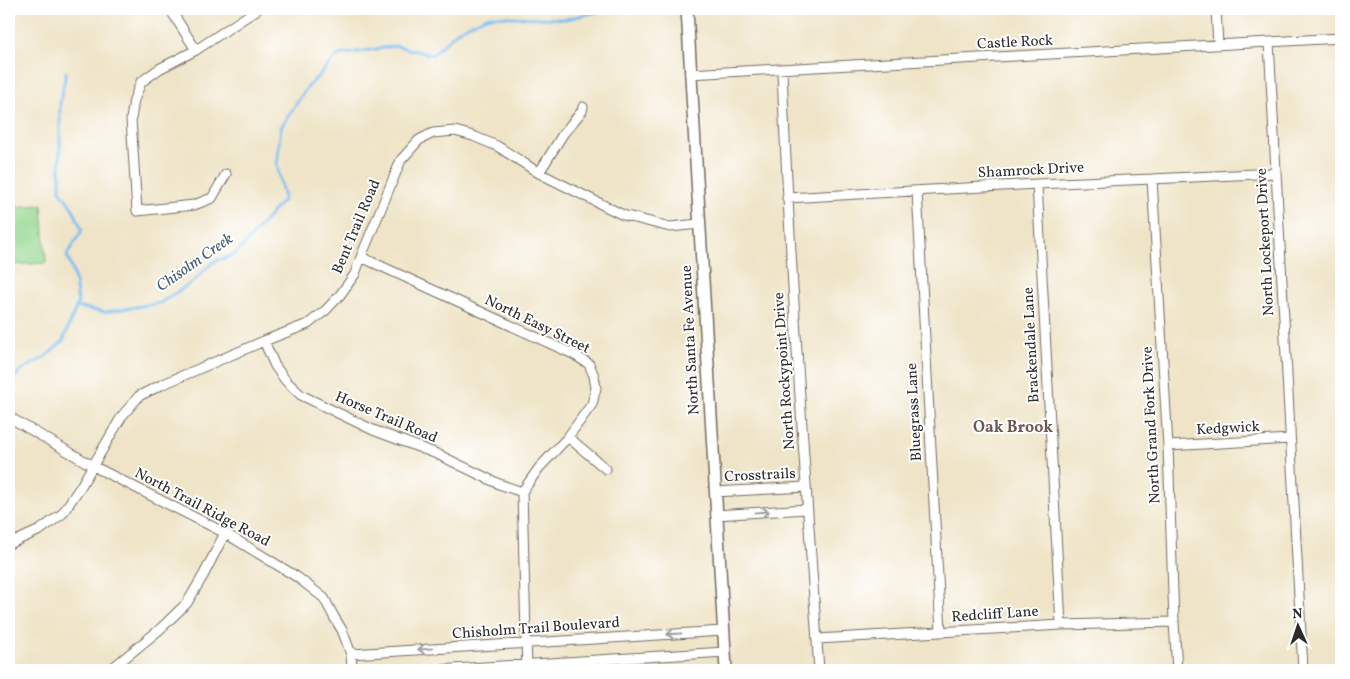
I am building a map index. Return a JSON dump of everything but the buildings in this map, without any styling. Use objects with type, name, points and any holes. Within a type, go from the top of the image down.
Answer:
[{"type":"main road","name":"North Santa Fe Avenue","points":[[687,9],[726,670]]},
{"type":"street","points":[[170,9],[196,50]]},
{"type":"street","points":[[226,174],[212,198],[194,205],[137,211],[131,119],[134,100],[141,82],[159,69],[196,50],[258,9]]},
{"type":"street","points":[[1216,9],[1218,45]]},
{"type":"street","name":"Castle Rock","points":[[690,74],[1341,38]]},
{"type":"street","name":"North Lockeport Drive","points":[[1269,42],[1303,670]]},
{"type":"street","name":"North Rockypoint Drive","points":[[782,70],[787,198],[819,670]]},
{"type":"street","points":[[540,173],[563,134],[582,111],[583,106]]},
{"type":"street","name":"Bent Trail Road","points":[[9,544],[40,530],[62,514],[81,486],[122,416],[139,396],[264,341],[308,324],[326,310],[355,274],[401,160],[419,140],[433,133],[455,131],[497,146],[540,173],[623,215],[670,227],[699,224]]},
{"type":"street","name":"Shamrock Drive","points":[[787,198],[1276,173]]},
{"type":"street","name":"North Grand Fork Drive","points":[[1152,179],[1168,446],[1177,670]]},
{"type":"street","name":"Brackendale Lane","points":[[1037,184],[1061,624]]},
{"type":"street","name":"Bluegrass Lane","points":[[916,191],[941,632]]},
{"type":"street","name":"North Easy Street","points":[[361,257],[564,350],[590,364],[596,388],[592,404],[568,437],[539,468],[522,492]]},
{"type":"street","name":"Horse Trail Road","points":[[264,341],[275,366],[286,381],[301,395],[373,430],[437,454],[499,484],[522,492]]},
{"type":"street","name":"North Trail Ridge Road","points":[[9,417],[93,466],[225,533],[298,577],[324,598],[342,630],[350,654],[352,670]]},
{"type":"street","points":[[568,437],[606,469]]},
{"type":"street","name":"Kedgwick","points":[[1168,446],[1290,440]]},
{"type":"street","name":"Crosstrails","points":[[715,492],[806,487]]},
{"type":"street","points":[[522,492],[527,667]]},
{"type":"street","points":[[716,515],[807,509]]},
{"type":"street","points":[[110,670],[159,630],[187,603],[225,533]]},
{"type":"street","name":"Redcliff Lane","points":[[817,639],[1061,624],[1174,622]]},
{"type":"street","name":"Chisholm Trail Boulevard","points":[[350,654],[723,631]]},
{"type":"street","points":[[438,670],[527,667],[725,652]]},
{"type":"green space","points":[[42,205],[46,263],[9,265],[9,207]]},
{"type":"waterway","name":"Chisolm Creek","points":[[76,307],[105,312],[160,303],[194,281],[213,262],[236,254],[284,199],[277,164],[281,127],[306,89],[338,55],[396,46],[432,55],[460,29],[489,16],[566,19],[603,9]]},
{"type":"waterway","name":"Chisolm Creek","points":[[9,382],[20,371],[45,357],[63,341],[78,302],[74,275],[67,255],[82,230],[74,211],[60,190],[60,103],[66,72]]},
{"type":"district","name":"Oak Brook","points":[[1013,428]]}]
